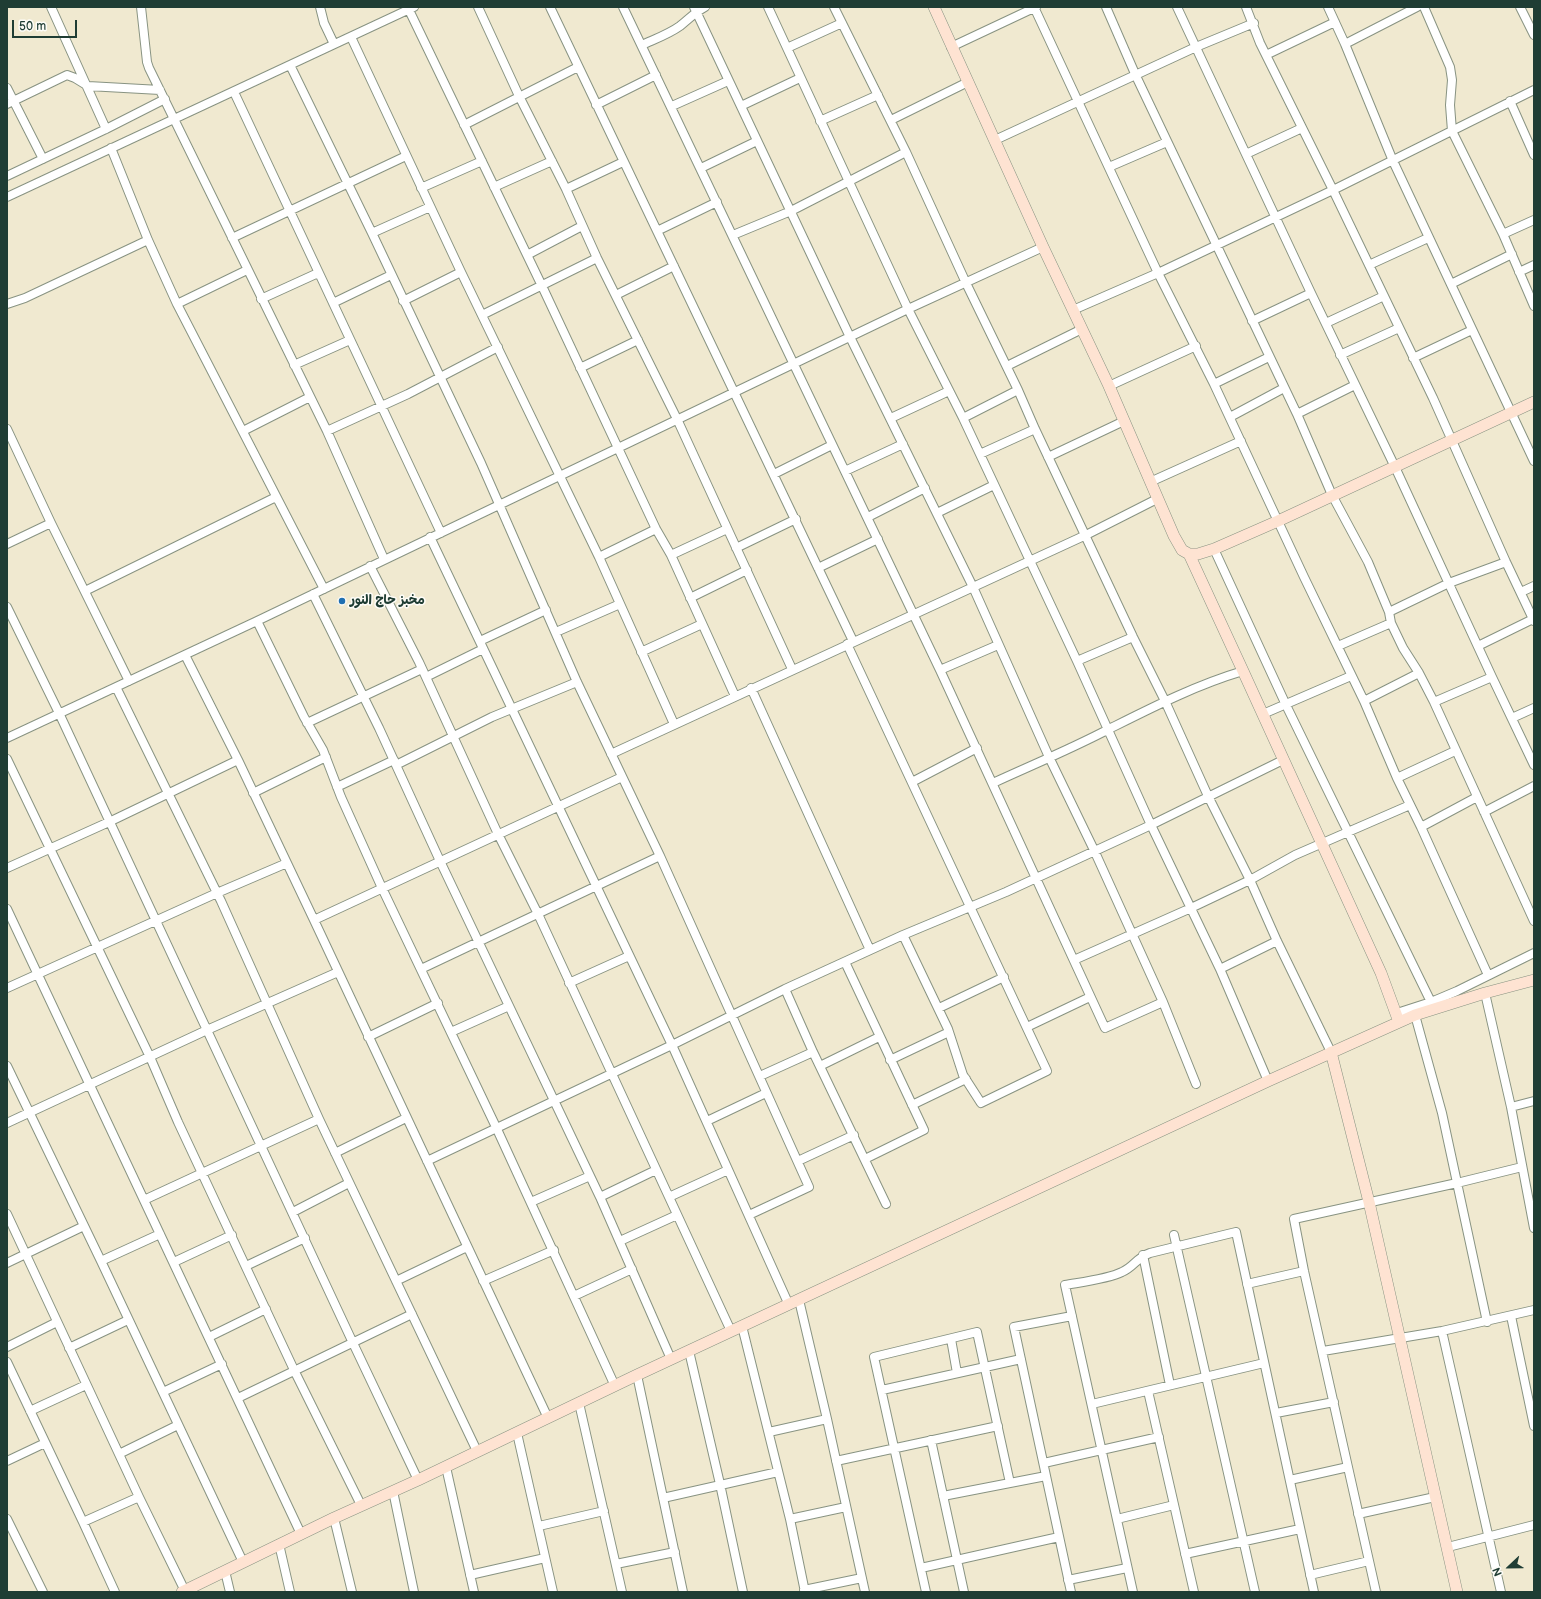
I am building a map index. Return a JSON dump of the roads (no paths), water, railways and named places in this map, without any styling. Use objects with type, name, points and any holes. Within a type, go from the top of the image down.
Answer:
[{"type":"street","points":[[51,7],[88,86],[106,129]]},
{"type":"street","points":[[141,7],[147,62],[261,299],[327,431],[384,559]]},
{"type":"street","points":[[320,7],[324,23],[334,44]]},
{"type":"street","points":[[478,7],[519,96],[566,189],[597,258],[677,419],[726,529],[747,570],[792,669]]},
{"type":"street","points":[[550,7],[623,162],[796,519],[912,782],[1047,1071],[980,1102],[961,1070],[949,1032],[939,1008],[903,935]]},
{"type":"street","points":[[623,7],[734,235],[832,445],[914,614],[1105,1028],[1163,1002]]},
{"type":"street","points":[[642,45],[671,32],[680,26],[695,9],[705,7]]},
{"type":"street","points":[[768,7],[908,309],[963,418],[1077,661],[1151,825],[1220,969],[1268,1081]]},
{"type":"street","points":[[834,7],[891,120],[966,283],[1007,366],[1048,457],[1208,796],[1250,880],[1277,941],[1331,1052],[1369,1202],[1435,1497],[1458,1592]]},
{"type":"street","points":[[934,7],[1043,247],[1109,386],[1174,536],[1182,550],[1188,554],[1263,714],[1381,974],[1398,1018]]},
{"type":"street","points":[[952,47],[1035,7],[1158,273],[1196,346],[1242,441],[1278,522],[1364,701],[1397,778],[1421,827],[1488,975]]},
{"type":"street","points":[[1106,7],[1136,76],[1297,414],[1332,495],[1368,562],[1389,612],[1391,623],[1403,648],[1419,673],[1434,702],[1455,751],[1534,921]]},
{"type":"street","points":[[1178,7],[1275,218],[1395,467],[1534,765]]},
{"type":"street","points":[[1246,7],[1254,23],[1266,55],[1433,398],[1506,562],[1534,620],[1478,646]]},
{"type":"street","points":[[1328,7],[1345,44],[1393,161],[1534,461]]},
{"type":"street","points":[[1345,44],[1417,7]]},
{"type":"street","points":[[1424,7],[1450,67],[1452,80],[1450,105],[1452,131],[1503,234],[1534,306]]},
{"type":"street","points":[[1520,7],[1534,35]]},
{"type":"street","points":[[7,197],[411,8],[464,125],[542,286],[656,529],[671,555],[734,696]]},
{"type":"street","points":[[695,9],[850,337],[973,586],[1049,757],[1094,850],[1163,1002],[1196,1084]]},
{"type":"street","points":[[1266,55],[1335,22]]},
{"type":"street","points":[[787,48],[842,23]]},
{"type":"street","points":[[995,140],[1196,47],[1254,23]]},
{"type":"street","points":[[351,37],[430,207],[599,557],[674,724]]},
{"type":"street","points":[[290,64],[481,463],[498,505],[578,682],[660,856],[809,1187],[749,1215]]},
{"type":"street","points":[[464,125],[578,67]]},
{"type":"street","points":[[10,103],[67,75],[88,86],[160,90]]},
{"type":"street","points":[[596,104],[656,75]]},
{"type":"street","points":[[740,106],[800,78]]},
{"type":"street","points":[[672,106],[728,81]]},
{"type":"street","points":[[891,120],[968,82]]},
{"type":"street","points":[[7,88],[10,103],[43,160]]},
{"type":"street","points":[[1073,310],[1158,273],[1275,218],[1534,90]]},
{"type":"street","points":[[234,92],[441,532]]},
{"type":"street","points":[[820,121],[878,95]]},
{"type":"street","points":[[7,176],[43,160],[165,99]]},
{"type":"street","points":[[1510,102],[1534,156]]},
{"type":"street","points":[[1246,154],[1302,128]]},
{"type":"street","points":[[701,168],[757,141]]},
{"type":"street","points":[[1109,167],[1168,142]]},
{"type":"street","points":[[111,148],[148,240],[177,304],[324,589]]},
{"type":"street","points":[[734,235],[791,211],[906,152]]},
{"type":"street","points":[[232,238],[406,156]]},
{"type":"street","points":[[421,188],[482,161]]},
{"type":"street","points":[[494,187],[552,161]]},
{"type":"street","points":[[566,189],[623,162]]},
{"type":"street","points":[[657,231],[717,202]]},
{"type":"street","points":[[372,234],[430,207]]},
{"type":"street","points":[[1503,234],[1534,220]]},
{"type":"street","points":[[527,255],[582,226]]},
{"type":"street","points":[[1368,265],[1428,238]]},
{"type":"street","points":[[7,304],[25,298],[148,240]]},
{"type":"street","points":[[7,738],[324,589],[908,309],[1043,247]]},
{"type":"street","points":[[1451,284],[1512,254]]},
{"type":"street","points":[[482,315],[597,258]]},
{"type":"street","points":[[1519,272],[1534,265]]},
{"type":"street","points":[[616,295],[674,266]]},
{"type":"street","points":[[177,304],[247,270]]},
{"type":"street","points":[[261,299],[318,272]]},
{"type":"street","points":[[403,301],[461,272]]},
{"type":"street","points":[[333,303],[391,275]]},
{"type":"street","points":[[1252,321],[1311,293]]},
{"type":"street","points":[[1326,323],[1384,296]]},
{"type":"street","points":[[1340,355],[1399,328]]},
{"type":"street","points":[[1007,366],[1082,329]]},
{"type":"street","points":[[1413,358],[1472,330]]},
{"type":"street","points":[[294,365],[350,340]]},
{"type":"street","points":[[580,368],[638,340]]},
{"type":"street","points":[[1109,386],[1196,346]]},
{"type":"street","points":[[327,431],[414,391],[440,376],[498,347]]},
{"type":"street","points":[[1214,384],[1269,357]]},
{"type":"street","points":[[1297,414],[1355,385]]},
{"type":"street","points":[[1230,417],[1284,388]]},
{"type":"street","points":[[963,418],[1018,390]]},
{"type":"street","points":[[891,418],[949,391]]},
{"type":"street","points":[[243,431],[310,397]]},
{"type":"street","points":[[1188,554],[1198,554],[1214,549],[1278,522],[1332,495],[1534,402]]},
{"type":"street","points":[[1048,457],[1124,421]]},
{"type":"street","points":[[7,429],[51,523],[129,681]]},
{"type":"street","points":[[980,454],[1035,429]]},
{"type":"street","points":[[1150,482],[1242,441]]},
{"type":"street","points":[[845,471],[903,444]]},
{"type":"street","points":[[774,474],[832,445]]},
{"type":"street","points":[[937,513],[994,485]]},
{"type":"street","points":[[868,517],[925,488]]},
{"type":"street","points":[[85,591],[276,497]]},
{"type":"street","points":[[611,754],[792,669],[1086,536],[1157,499]]},
{"type":"street","points":[[736,548],[796,519]]},
{"type":"street","points":[[7,544],[51,523]]},
{"type":"street","points":[[599,557],[656,529]]},
{"type":"street","points":[[671,555],[726,529]]},
{"type":"street","points":[[430,537],[511,710],[559,806],[672,1045],[749,1215],[794,1302],[827,1419],[865,1592]]},
{"type":"street","points":[[818,568],[878,539]]},
{"type":"street","points":[[1214,549],[1286,705],[1431,1002]]},
{"type":"street","points":[[1389,612],[1449,583],[1506,562]]},
{"type":"street","points":[[370,566],[426,677],[498,834],[538,914],[731,1331]]},
{"type":"street","points":[[690,598],[747,570]]},
{"type":"street","points":[[1521,592],[1534,586]]},
{"type":"street","points":[[313,594],[364,697],[440,861],[480,942],[600,1197],[671,1359]]},
{"type":"street","points":[[556,632],[620,604]]},
{"type":"street","points":[[7,607],[59,713],[418,1480]]},
{"type":"street","points":[[426,677],[546,610]]},
{"type":"street","points":[[256,621],[307,723],[323,750],[337,787],[382,888],[554,1250],[615,1386]]},
{"type":"street","points":[[1338,646],[1391,623]]},
{"type":"street","points":[[641,652],[702,624]]},
{"type":"street","points":[[1077,661],[1133,637]]},
{"type":"street","points":[[940,670],[998,644]]},
{"type":"street","points":[[185,655],[238,760],[466,1247],[548,1418]]},
{"type":"street","points":[[307,723],[422,669]]},
{"type":"street","points":[[993,783],[1108,730],[1164,701],[1219,678],[1243,671]]},
{"type":"street","points":[[1364,701],[1419,673]]},
{"type":"street","points":[[1263,714],[1351,676]]},
{"type":"street","points":[[1434,702],[1492,677]]},
{"type":"street","points":[[337,787],[454,738],[492,717],[578,682]]},
{"type":"street","points":[[116,687],[217,893],[319,1119],[477,1451]]},
{"type":"street","points":[[751,688],[870,950]]},
{"type":"street","points":[[1512,718],[1534,708]]},
{"type":"street","points":[[912,782],[977,748]]},
{"type":"street","points":[[1397,778],[1455,751]]},
{"type":"street","points":[[253,793],[326,758]]},
{"type":"street","points":[[7,759],[150,1057],[202,1173],[295,1372],[361,1505]]},
{"type":"street","points":[[7,868],[109,822],[238,760]]},
{"type":"street","points":[[427,1161],[496,1127],[612,1074],[785,989],[1151,825],[1283,760]]},
{"type":"street","points":[[314,920],[622,777]]},
{"type":"street","points":[[1484,812],[1534,786]]},
{"type":"street","points":[[1421,827],[1477,797]]},
{"type":"street","points":[[1074,960],[1250,880],[1284,860],[1410,805]]},
{"type":"street","points":[[421,969],[660,856]]},
{"type":"street","points":[[7,988],[97,946],[287,863]]},
{"type":"street","points":[[7,909],[301,1534]]},
{"type":"street","points":[[1220,969],[1277,941]]},
{"type":"street","points":[[7,1214],[138,1497],[184,1591],[279,1544],[446,1467],[671,1359],[1331,1052],[1534,953]]},
{"type":"street","points":[[570,983],[629,956]]},
{"type":"street","points":[[844,962],[924,1130],[865,1159]]},
{"type":"street","points":[[7,1123],[207,1030],[338,972]]},
{"type":"street","points":[[939,1008],[1004,977]]},
{"type":"street","points":[[1398,1018],[1415,1015],[1485,993],[1534,980]]},
{"type":"street","points":[[785,989],[813,1052],[886,1204]]},
{"type":"street","points":[[1485,993],[1511,1107],[1534,1228]]},
{"type":"street","points":[[1027,1026],[1090,997]]},
{"type":"street","points":[[368,1037],[438,1004]]},
{"type":"street","points":[[451,1032],[509,1006]]},
{"type":"street","points":[[1415,1015],[1442,1113],[1487,1322]]},
{"type":"street","points":[[890,1060],[949,1032]]},
{"type":"street","points":[[820,1066],[880,1037]]},
{"type":"street","points":[[760,1076],[813,1052]]},
{"type":"street","points":[[7,1066],[10,1078],[30,1112],[243,1562]]},
{"type":"street","points":[[912,1105],[966,1079]]},
{"type":"street","points":[[707,1121],[766,1092]]},
{"type":"street","points":[[1511,1107],[1534,1101]]},
{"type":"street","points":[[335,1153],[406,1118]]},
{"type":"street","points":[[144,1200],[319,1119]]},
{"type":"street","points":[[798,1161],[854,1135]]},
{"type":"street","points":[[1376,1592],[1304,1271],[1294,1219],[1522,1167]]},
{"type":"street","points":[[600,1197],[656,1170]]},
{"type":"street","points":[[669,1197],[728,1170]]},
{"type":"street","points":[[531,1202],[590,1176]]},
{"type":"street","points":[[293,1212],[349,1183]]},
{"type":"street","points":[[620,1241],[677,1215]]},
{"type":"street","points":[[7,1263],[84,1226]]},
{"type":"street","points":[[1133,1592],[1065,1285],[1120,1273],[1130,1268],[1137,1259],[1143,1255],[1236,1232],[1314,1592]]},
{"type":"street","points":[[101,1261],[160,1234]]},
{"type":"street","points":[[174,1262],[232,1235]]},
{"type":"street","points":[[1174,1235],[1255,1592]]},
{"type":"street","points":[[246,1266],[305,1238]]},
{"type":"street","points":[[396,1281],[466,1247]]},
{"type":"street","points":[[483,1281],[554,1250]]},
{"type":"street","points":[[1143,1255],[1170,1385]]},
{"type":"street","points":[[574,1296],[632,1269]]},
{"type":"street","points":[[1247,1284],[1304,1271]]},
{"type":"street","points":[[209,1337],[266,1309]]},
{"type":"street","points":[[1323,1351],[1442,1331],[1487,1322],[1534,1310]]},
{"type":"street","points":[[238,1398],[295,1372],[412,1314]]},
{"type":"street","points":[[1071,1592],[1014,1327],[1072,1316]]},
{"type":"street","points":[[1511,1316],[1534,1426]]},
{"type":"street","points":[[69,1348],[128,1320]]},
{"type":"street","points":[[7,1347],[57,1322]]},
{"type":"street","points":[[742,1326],[790,1519],[805,1591],[862,1578]]},
{"type":"street","points":[[1442,1331],[1501,1592]]},
{"type":"street","points":[[926,1592],[874,1357],[977,1332],[1010,1483]]},
{"type":"street","points":[[951,1339],[957,1373]]},
{"type":"street","points":[[689,1351],[743,1592]]},
{"type":"street","points":[[882,1390],[1021,1359]]},
{"type":"street","points":[[7,1362],[115,1592]]},
{"type":"street","points":[[163,1392],[222,1364]]},
{"type":"street","points":[[1092,1404],[1264,1364]]},
{"type":"street","points":[[637,1375],[683,1592]]},
{"type":"street","points":[[30,1411],[86,1385]]},
{"type":"street","points":[[1148,1391],[1194,1592]]},
{"type":"street","points":[[1276,1413],[1334,1402]]},
{"type":"street","points":[[580,1403],[622,1592]]},
{"type":"street","points":[[769,1432],[827,1419]]},
{"type":"street","points":[[119,1454],[178,1425]]},
{"type":"street","points":[[836,1461],[895,1447],[998,1426]]},
{"type":"street","points":[[517,1433],[553,1592]]},
{"type":"street","points":[[1044,1464],[1159,1437]]},
{"type":"street","points":[[931,1440],[964,1592]]},
{"type":"street","points":[[7,1461],[45,1442]]},
{"type":"street","points":[[446,1467],[474,1592]]},
{"type":"street","points":[[1290,1480],[1348,1467]]},
{"type":"street","points":[[664,1498],[778,1472]]},
{"type":"street","points":[[943,1496],[1046,1476]]},
{"type":"street","points":[[393,1491],[414,1592]]},
{"type":"street","points":[[83,1522],[138,1497]]},
{"type":"street","points":[[1358,1514],[1435,1497]]},
{"type":"street","points":[[1117,1519],[1174,1506]]},
{"type":"street","points":[[790,1519],[846,1507]]},
{"type":"street","points":[[539,1526],[604,1511]]},
{"type":"street","points":[[334,1518],[352,1592]]},
{"type":"street","points":[[7,1519],[43,1592]]},
{"type":"street","points":[[1448,1547],[1534,1525]]},
{"type":"street","points":[[1185,1554],[1300,1529]]},
{"type":"street","points":[[921,1568],[1059,1537]]},
{"type":"street","points":[[279,1544],[290,1592]]},
{"type":"street","points":[[616,1564],[675,1552]]},
{"type":"street","points":[[470,1575],[545,1558]]},
{"type":"street","points":[[1310,1575],[1369,1561]]},
{"type":"street","points":[[1068,1580],[1127,1568]]},
{"type":"street","points":[[225,1571],[230,1592]]},
{"type":"place","name":"مخبز حاج النور","points":[[342,601]]}]
